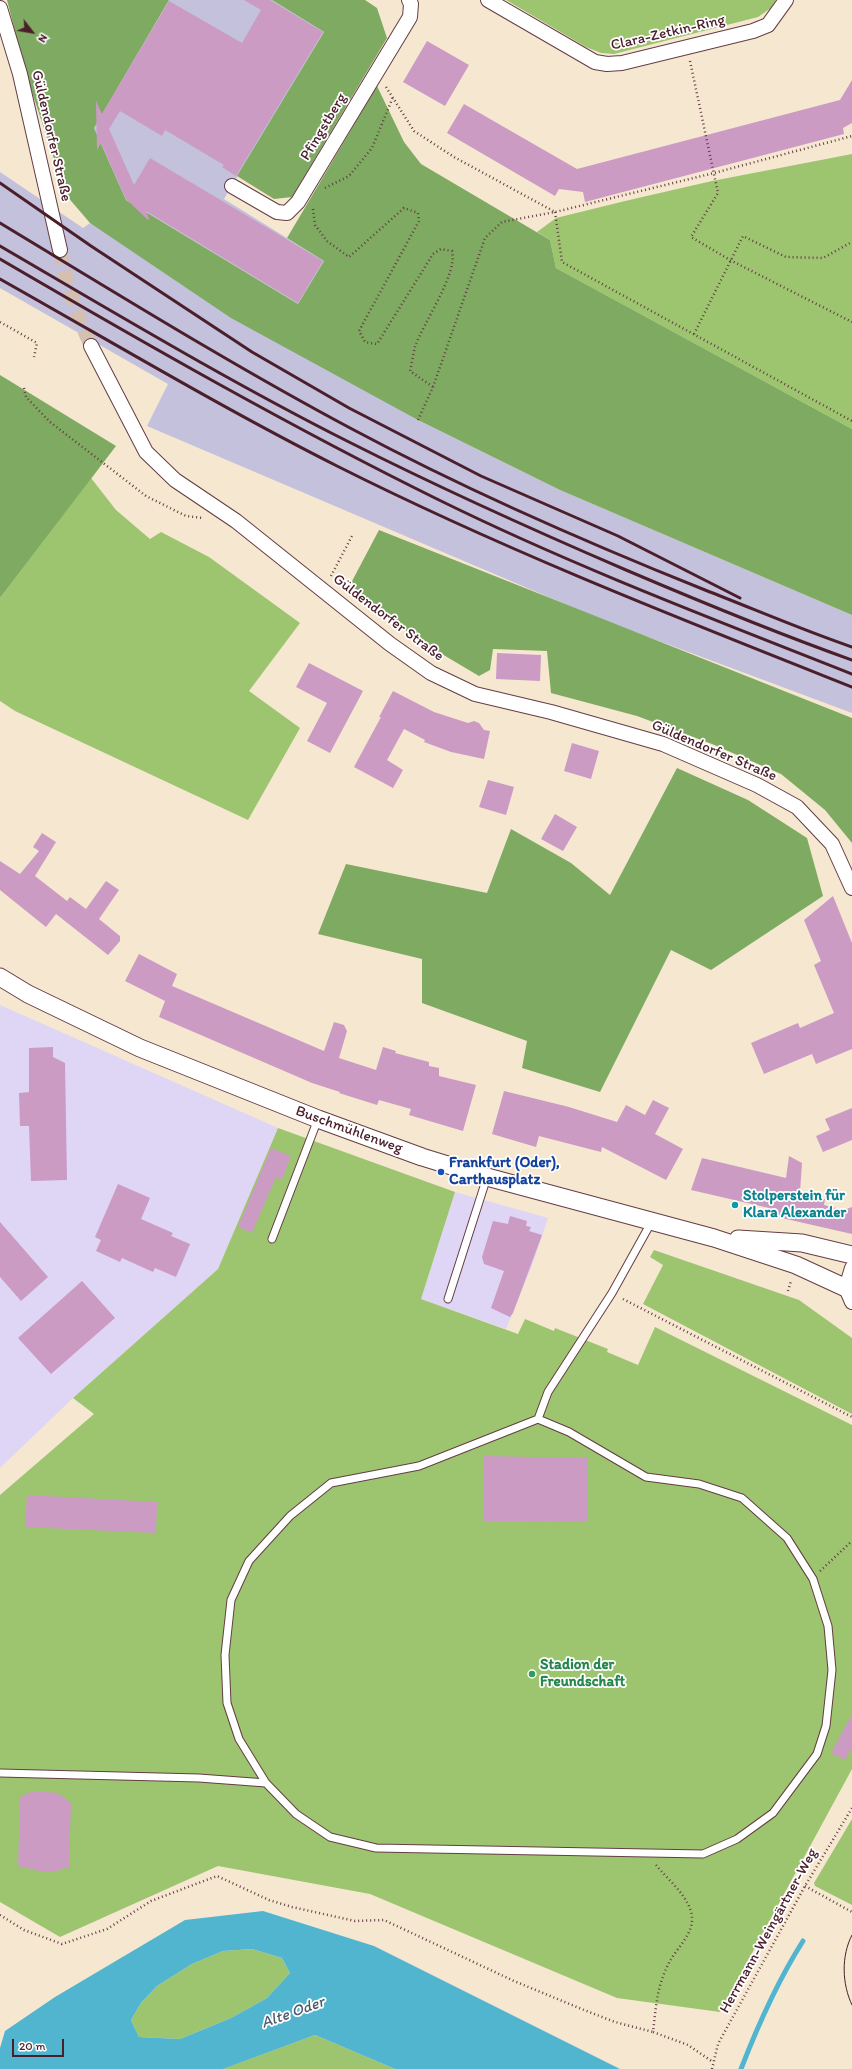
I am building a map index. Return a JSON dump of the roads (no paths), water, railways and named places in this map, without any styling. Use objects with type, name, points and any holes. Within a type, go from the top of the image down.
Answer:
[{"type":"street","name":"Pfingstberg","points":[[232,186],[277,212],[287,213],[298,202],[410,17],[412,4],[409,0]]},
{"type":"street","name":"Clara-Zetkin-Ring","points":[[488,0],[595,62],[607,64],[622,63],[753,31],[768,25],[786,0]]},
{"type":"street","name":"Güldendorfer Straße","points":[[0,8],[20,74],[60,250]]},
{"type":"street","name":"Güldendorfer Straße","points":[[91,346],[146,452],[175,480],[236,521],[323,591],[431,673],[475,694],[551,712],[663,744],[757,785],[797,807],[832,844],[852,888]]},
{"type":"street","name":"Buschmühlenweg","points":[[0,977],[28,994],[140,1048],[318,1119],[422,1157],[488,1177],[714,1238],[796,1265],[849,1295]]},
{"type":"street","name":"Buschmühlenweg","points":[[714,1238],[802,1243],[852,1255]]},
{"type":"street","points":[[849,1295],[852,1268]]},
{"type":"lane","points":[[272,1238],[318,1119]]},
{"type":"lane","points":[[448,1299],[488,1177]]},
{"type":"lane","points":[[538,1419],[548,1392],[612,1293],[653,1221]]},
{"type":"lane","points":[[538,1419],[569,1432],[646,1477],[699,1484],[742,1498],[787,1538],[813,1579],[828,1626],[832,1670],[826,1726],[817,1754],[773,1813],[737,1839],[703,1854],[376,1848],[330,1837],[296,1814],[266,1784],[239,1739],[227,1703],[225,1655],[231,1600],[249,1561],[290,1516],[332,1483],[419,1466],[538,1419]]},
{"type":"lane","points":[[0,1773],[199,1778],[266,1784]]},
{"type":"water","name":"Alte Oder","points":[[263,1911],[374,1946],[620,2069],[395,2069],[315,2035],[223,2069],[0,2069],[0,2048],[5,2031],[55,1997],[185,1920]],"holes":[[[252,1949],[282,1958],[290,1973],[267,1998],[231,2018],[180,2039],[139,2037],[131,2020],[141,2003],[157,1986],[192,1964],[223,1951]]]},
{"type":"waterway","points":[[741,2069],[769,2004],[803,1941]]},
{"type":"tunnel","points":[[60,250],[72,299],[91,346]]},
{"type":"tram line","points":[[852,1935],[848,1943],[844,1970],[846,1988],[852,2005]]},
{"type":"railway","points":[[0,183],[91,246],[252,352],[349,408],[481,476],[618,536],[740,598]]},
{"type":"railway","points":[[0,223],[263,380],[352,429],[438,473],[526,514],[660,572],[815,634],[852,647]]},
{"type":"railway","points":[[0,246],[173,347],[260,395],[349,442],[418,476],[521,524],[654,582],[767,628],[852,660]]},
{"type":"railway","points":[[0,259],[217,383],[327,443],[439,500],[592,570],[852,674]]},
{"type":"railway","points":[[0,279],[294,444],[400,497],[527,555],[852,687]]},
{"type":"place","name":"Frankfurt (Oder), Carthausplatz","points":[[441,1172]]},
{"type":"place","name":"Stolperstein für Klara Alexander","points":[[735,1205]]},
{"type":"place","name":"Stadion der Freundschaft","points":[[532,1674]]}]
